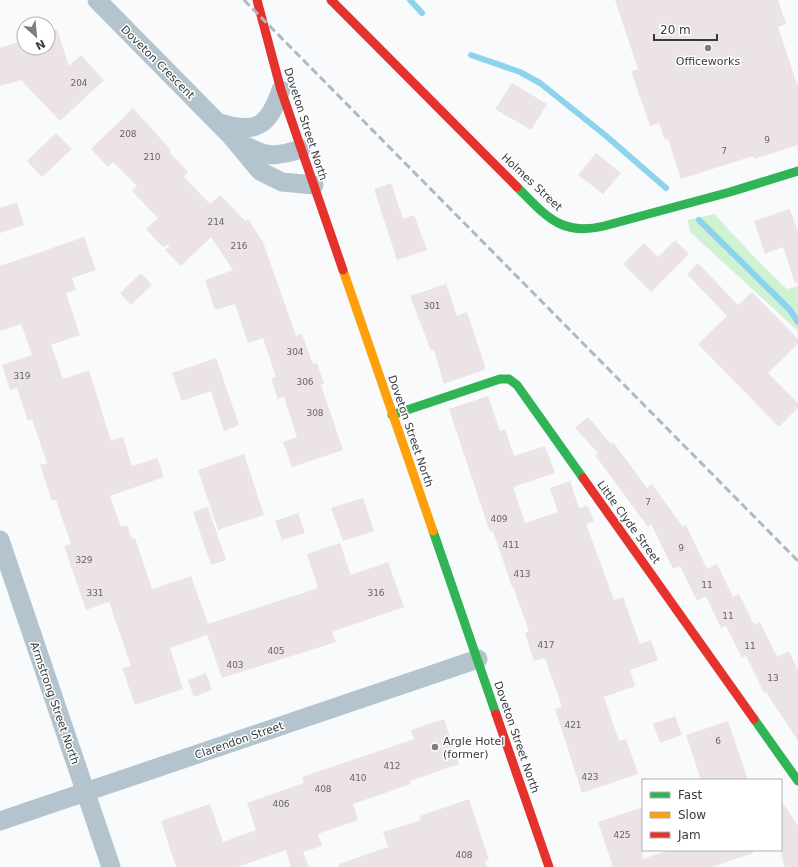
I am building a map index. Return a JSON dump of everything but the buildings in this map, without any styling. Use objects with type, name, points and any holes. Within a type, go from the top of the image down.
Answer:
[{"type":"street","name":"Doveton Crescent","points":[[97,0],[224,129],[252,163],[266,175],[288,183],[314,185]]},
{"type":"street","name":"Doveton Street North","points":[[257,0],[281,90],[549,867]]},
{"type":"street","name":"Holmes Street","points":[[331,0],[519,189],[550,217],[573,229],[584,230],[604,226],[730,192],[798,171]]},
{"type":"street","points":[[224,129],[256,126],[262,123],[274,110],[281,90]]},
{"type":"street","name":"Doveton Crescent","points":[[224,129],[247,146],[272,156],[301,149]]},
{"type":"street","name":"Little Clyde Street","points":[[392,415],[500,379],[509,379],[517,385],[798,781]]},
{"type":"street","name":"Armstrong Street North","points":[[0,540],[111,867]]},
{"type":"street","name":"Clarendon Street","points":[[0,821],[478,659]]},
{"type":"green space","points":[[714,214],[760,263],[787,289],[798,286],[798,331],[690,232],[688,220]]},
{"type":"waterway","points":[[410,0],[422,13]]},
{"type":"waterway","points":[[471,55],[520,72],[540,83],[605,135],[666,188]]},
{"type":"waterway","points":[[699,220],[790,310],[798,322]]},
{"type":"railway","points":[[244,0],[798,561]]},
{"type":"traffic: fast","points":[[517,187],[545,215],[555,221],[565,226],[589,229],[730,192],[798,171]]},
{"type":"traffic: fast","points":[[392,415],[500,379],[509,379],[517,385],[583,478]]},
{"type":"traffic: fast","points":[[433,531],[496,714]]},
{"type":"traffic: fast","points":[[754,719],[798,781]]},
{"type":"traffic: slow","points":[[343,270],[433,531]]},
{"type":"traffic: jam","points":[[257,0],[281,90],[343,270]]},
{"type":"traffic: jam","points":[[331,0],[517,187]]},
{"type":"traffic: jam","points":[[583,478],[754,719]]},
{"type":"traffic: jam","points":[[496,714],[549,867]]},
{"type":"place","name":"Officeworks","points":[[708,48]]},
{"type":"place","name":"Argle Hotel (former)","points":[[435,747]]}]
